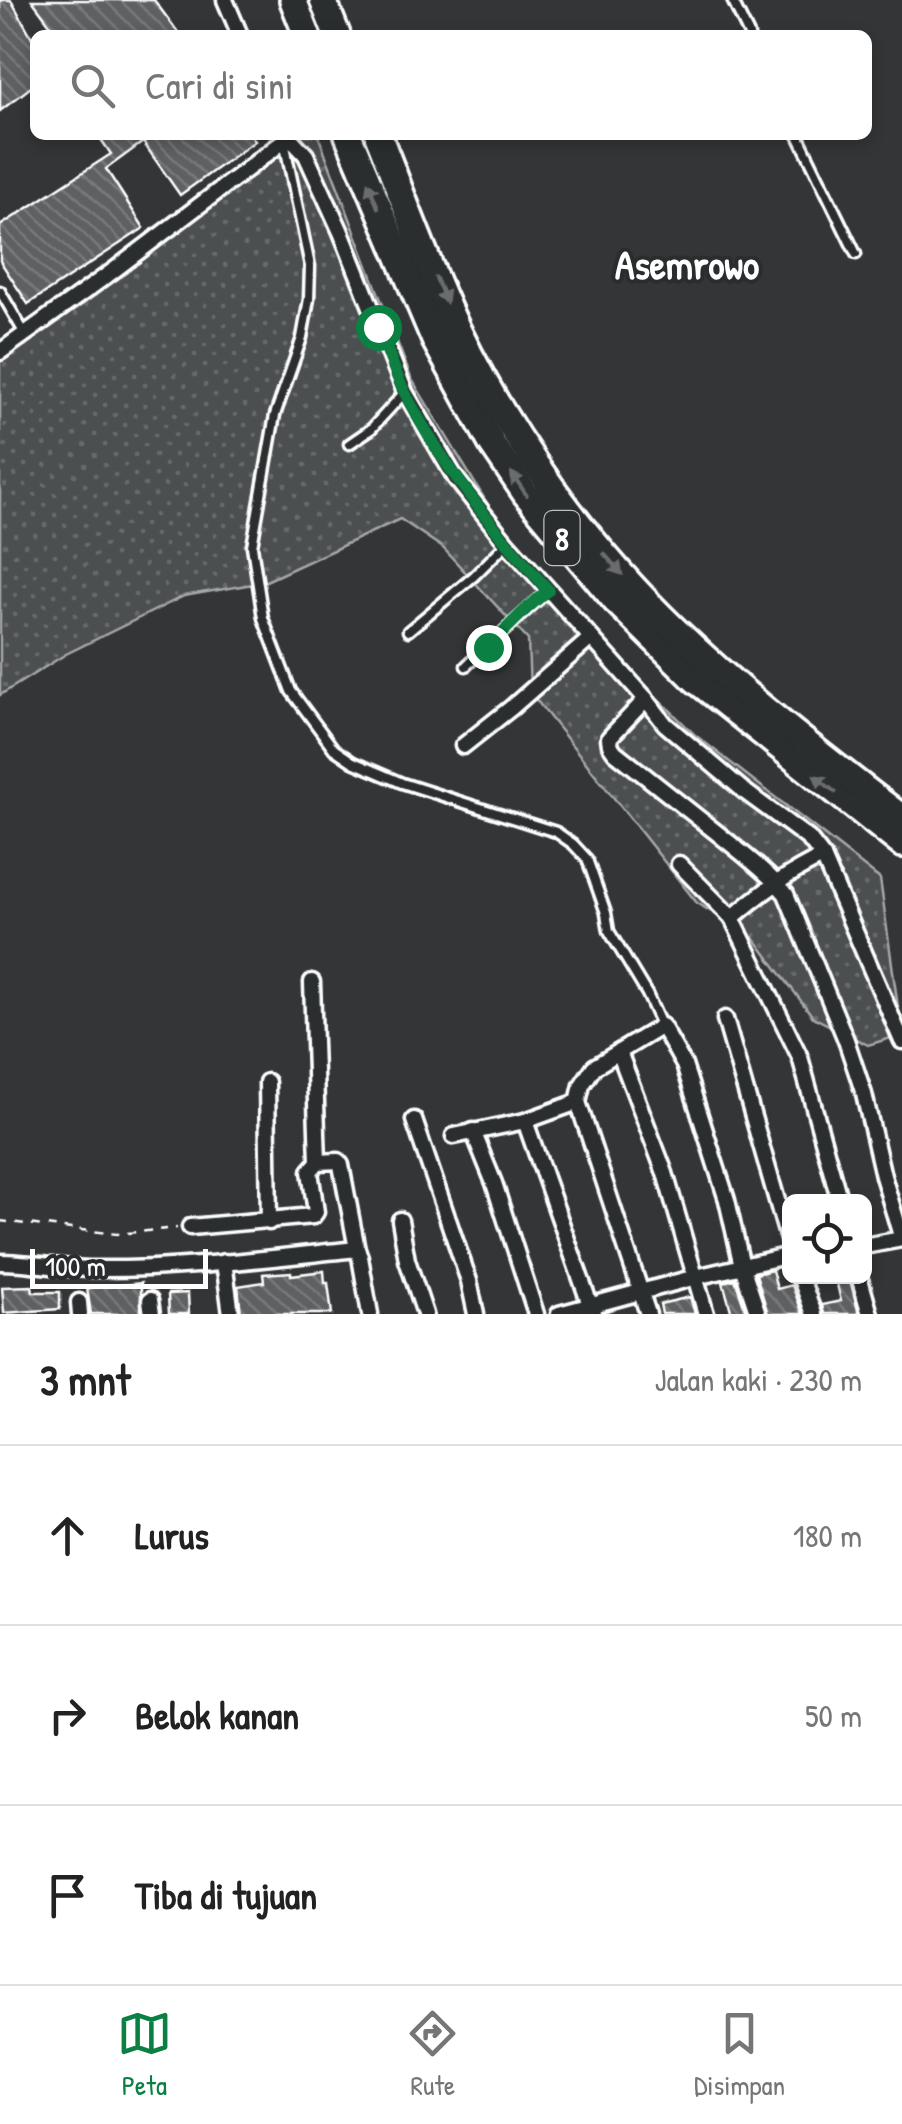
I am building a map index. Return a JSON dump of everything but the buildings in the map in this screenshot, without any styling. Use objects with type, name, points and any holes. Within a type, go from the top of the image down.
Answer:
[{"type":"highway","points":[[293,0],[305,30]]},
{"type":"highway","points":[[323,0],[336,30]]},
{"type":"highway","name":"8","points":[[350,140],[435,340],[492,444],[526,494],[615,600],[682,667],[902,844]]},
{"type":"highway","name":"8","points":[[380,140],[458,331],[546,480],[632,586],[673,629],[757,704],[902,818]]},
{"type":"street","points":[[225,0],[238,30]]},
{"type":"street","points":[[0,352],[128,261],[280,140]]},
{"type":"street","points":[[292,140],[306,156],[341,232],[405,392],[456,479],[665,724],[744,791],[810,839],[824,857],[902,1041]]},
{"type":"street","points":[[463,746],[591,638]]},
{"type":"street","points":[[646,700],[610,738],[615,752],[737,848],[786,894],[846,1040],[902,1238],[872,1244]]},
{"type":"street","points":[[732,918],[776,882],[824,857]]},
{"type":"street","points":[[678,864],[732,918],[800,1058],[838,1194]]},
{"type":"street","points":[[312,982],[318,1162]]},
{"type":"street","points":[[725,1019],[782,1218]]},
{"type":"street","points":[[648,1314],[578,1102],[582,1085],[594,1068],[662,1026],[684,1065],[758,1314]]},
{"type":"street","points":[[619,1052],[665,1173],[706,1314]]},
{"type":"street","points":[[266,1082],[269,1222]]},
{"type":"street","points":[[454,1136],[525,1121],[578,1102]]},
{"type":"street","points":[[414,1120],[469,1281],[476,1314]]},
{"type":"street","points":[[525,1121],[592,1310]]},
{"type":"street","points":[[473,1131],[536,1314]]},
{"type":"street","points":[[190,1227],[315,1215],[310,1171],[318,1162],[338,1160],[370,1314]]},
{"type":"street","points":[[400,1220],[425,1314]]},
{"type":"street","points":[[0,1262],[94,1270],[182,1266],[357,1249]]},
{"type":"street","points":[[559,1314],[592,1310],[642,1292],[782,1257]]},
{"type":"street","points":[[224,1262],[231,1314]]},
{"type":"street","points":[[803,1284],[814,1314]]},
{"type":"street","points":[[861,1284],[870,1314]]},
{"type":"lane","points":[[732,0],[747,30]]},
{"type":"lane","points":[[283,140],[310,266],[309,299],[302,338],[275,415],[252,546],[262,618],[291,692],[334,749],[353,762],[402,783],[546,828],[573,844],[587,859],[609,931],[662,1026]]},
{"type":"lane","points":[[800,140],[856,254]]},
{"type":"lane","points":[[0,292],[25,334]]},
{"type":"lane","points":[[349,444],[372,428],[405,392]]},
{"type":"lane","points":[[408,632],[507,543]]},
{"type":"lane","points":[[466,666],[548,590]]},
{"type":"path","points":[[0,1222],[117,1234],[190,1227]]},
{"type":"shaded area","points":[[291,140],[320,140],[411,378],[501,526],[587,628],[694,734],[880,879],[898,1007],[891,1038],[868,1045],[813,1017],[754,938],[697,903],[530,692],[528,640],[443,548],[400,519],[264,582],[184,596],[66,654],[0,695],[0,362]]},
{"type":"district","name":"Asemrowo","points":[[687,264]]},
{"type":"route","points":[[378,327],[405,392],[456,479],[548,590],[488,647]]}]
